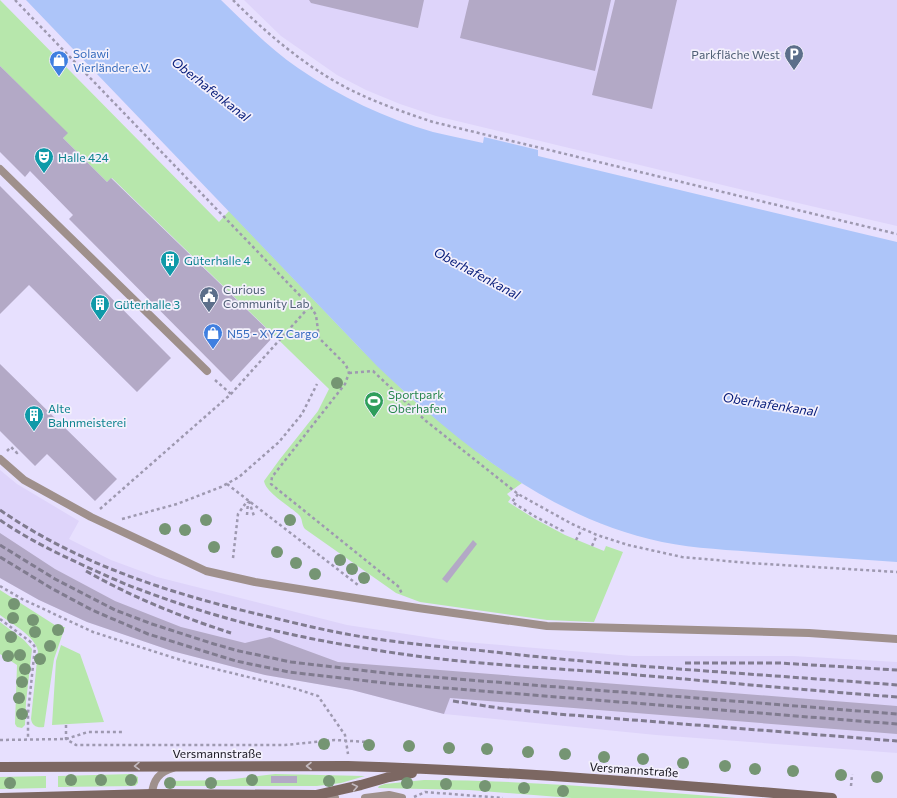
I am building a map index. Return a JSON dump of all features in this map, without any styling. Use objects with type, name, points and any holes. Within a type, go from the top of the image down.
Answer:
[{"type":"main road","name":"Versmannstraße","points":[[0,766],[348,766],[554,776],[832,798]]},
{"type":"main road","name":"Versmannstraße","points":[[0,798],[152,794],[317,795],[389,777],[434,770]]},
{"type":"lane","points":[[0,169],[207,371]]},
{"type":"lane","points":[[0,459],[24,480],[91,517],[206,571],[255,582],[418,608],[547,626],[801,633],[897,639]]},
{"type":"lane","points":[[152,794],[152,786],[159,775],[165,770],[186,766]]},
{"type":"lane","name":"Versmannstraße","points":[[317,795],[335,798]]},
{"type":"lane","points":[[365,798],[389,795],[402,798]]},
{"type":"path","points":[[15,0],[310,306],[316,315],[319,338],[346,365],[349,373],[345,384],[272,477],[271,484],[399,586],[404,598],[396,596]]},
{"type":"path","points":[[233,0],[282,44],[318,71],[345,87],[390,108],[433,122],[897,234]]},
{"type":"path","points":[[91,517],[231,394],[310,306]]},
{"type":"path","points":[[349,373],[373,370],[426,421],[518,494],[597,535],[628,545],[682,556],[749,563],[897,572]]},
{"type":"path","points":[[207,371],[231,394]]},
{"type":"path","points":[[112,526],[124,518],[177,504],[227,484],[247,471],[278,442],[302,414],[318,384]]},
{"type":"path","points":[[11,447],[17,453],[20,450]]},
{"type":"path","points":[[227,484],[359,586]]},
{"type":"path","points":[[518,494],[512,502],[536,517],[563,530],[562,533]]},
{"type":"path","points":[[247,515],[248,500]]},
{"type":"path","points":[[248,500],[254,516]]},
{"type":"path","points":[[233,558],[238,514],[248,500]]},
{"type":"path","points":[[576,540],[582,528]]},
{"type":"path","points":[[592,546],[597,535]]},
{"type":"path","points":[[0,586],[22,599],[93,632],[187,662],[293,688],[318,696],[345,735],[348,751],[348,766]]},
{"type":"path","points":[[0,619],[32,643],[35,647],[28,713],[28,739]]},
{"type":"path","points":[[66,725],[66,739]]},
{"type":"path","points":[[0,740],[66,739],[88,732],[123,732]]},
{"type":"path","points":[[66,739],[76,745],[284,746],[335,740],[368,742]]},
{"type":"path","points":[[851,786],[852,774]]},
{"type":"path","points":[[412,798],[425,792],[503,798]]},
{"type":"shaded area","points":[[244,0],[897,0],[897,226],[436,116],[400,104],[366,90],[337,75],[281,36]]},
{"type":"shaded area","points":[[0,470],[17,484],[79,521],[69,539],[111,560],[157,577],[347,625],[452,641],[632,656],[793,656],[897,662],[897,753],[656,735],[444,714],[352,690],[265,675],[172,651],[87,622],[39,600],[0,578]]},
{"type":"green space","name":"Sportpark Oberhafen","points":[[0,0],[219,222],[229,211],[359,347],[413,400],[485,458],[522,483],[507,494],[511,498],[508,502],[565,535],[604,551],[606,546],[623,552],[594,622],[547,620],[420,602],[396,593],[305,529],[299,515],[274,495],[266,486],[264,481],[318,411],[329,389],[112,178],[107,182],[63,138],[67,133],[0,66]]},
{"type":"green space","points":[[0,590],[58,627],[65,627],[54,659],[44,727],[35,726],[31,719],[38,651],[28,635],[0,615]]},
{"type":"green space","points":[[0,622],[24,640],[32,649],[25,725],[22,728],[17,727],[15,724],[17,665],[0,654]]},
{"type":"green space","points":[[61,645],[80,654],[104,722],[52,725],[56,661]]},
{"type":"green space","points":[[132,774],[138,777],[138,783],[135,786],[58,787],[58,776]]},
{"type":"green space","points":[[275,774],[365,776],[341,783],[317,786],[166,786],[164,783],[166,781],[226,780]]},
{"type":"green space","points":[[46,776],[46,788],[0,789],[0,777]]},
{"type":"green space","points":[[424,780],[463,780],[541,784],[736,798],[572,798],[469,790],[378,788],[379,786],[385,784]]},
{"type":"water","name":"Oberhafenkanal","points":[[26,0],[221,0],[288,61],[314,79],[363,106],[398,120],[433,132],[483,143],[484,137],[538,150],[538,156],[897,242],[897,562],[714,549],[662,542],[621,531],[581,515],[544,496],[508,474],[440,423],[377,366]]},
{"type":"building","points":[[309,0],[424,0],[418,28],[311,3]]},
{"type":"building","points":[[469,0],[611,0],[595,71],[460,38]]},
{"type":"building","points":[[615,0],[677,0],[652,109],[592,95]]},
{"type":"building","name":"Güterhalle 4","points":[[0,66],[68,133],[63,138],[107,182],[111,178],[274,336],[231,382],[69,219],[73,215],[30,171],[25,177],[0,152]]},
{"type":"building","name":"Güterhalle 3","points":[[0,186],[171,358],[137,392],[29,285],[0,314]]},
{"type":"building","name":"Alte Bahnmeisterei","points":[[0,364],[117,479],[95,501],[47,454],[35,466],[0,431]]},
{"type":"building","points":[[0,533],[55,569],[115,601],[181,627],[245,643],[270,637],[338,662],[897,706],[897,734],[450,698],[444,714],[352,690],[265,675],[172,651],[87,622],[39,600],[0,578]]},
{"type":"building","points":[[473,540],[477,544],[447,583],[442,579]]},
{"type":"building","points":[[271,776],[297,776],[297,783],[271,783]]},
{"type":"railway","points":[[0,510],[31,530],[63,547],[96,563],[130,576],[199,599],[345,634],[413,644],[588,662],[897,685]]},
{"type":"railway","points":[[0,520],[23,535],[48,548],[124,584],[225,618],[312,639],[400,654],[461,661],[897,697]]},
{"type":"railway","points":[[0,545],[55,579],[115,610],[152,624],[214,644],[291,662],[394,674],[897,714]]},
{"type":"railway","points":[[0,557],[51,588],[92,610],[148,634],[236,661],[289,672],[394,684],[897,724]]},
{"type":"railway","points":[[86,571],[157,606],[231,633]]},
{"type":"railway","points":[[685,663],[779,663],[897,670]]},
{"type":"railway","points":[[453,701],[499,708],[558,714],[897,741]]},
{"type":"place","name":"Parkfläche West","points":[[794,71]]},
{"type":"place","name":"Solawi Vierländer e.V.","points":[[59,77]]},
{"type":"place","name":"Halle 424","points":[[44,174]]},
{"type":"place","name":"Güterhalle 4","points":[[170,277]]},
{"type":"place","name":"Curious Community Lab","points":[[209,313]]},
{"type":"place","name":"Güterhalle 3","points":[[100,321]]},
{"type":"place","name":"N55 - XYZ Cargo","points":[[213,350]]},
{"type":"place","name":"Sportpark Oberhafen","points":[[374,418]]},
{"type":"place","name":"Alte Bahnmeisterei","points":[[34,432]]}]
